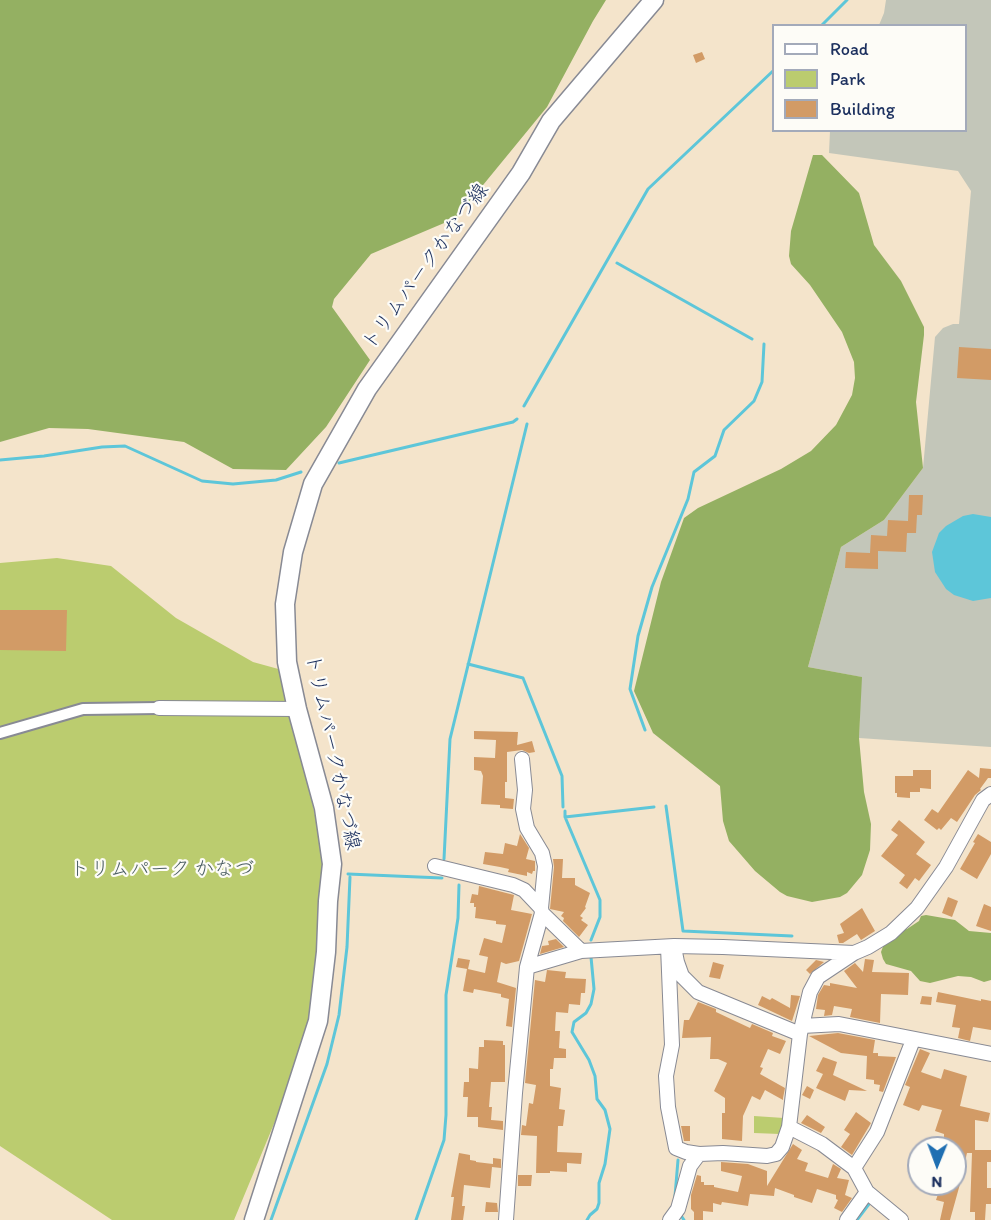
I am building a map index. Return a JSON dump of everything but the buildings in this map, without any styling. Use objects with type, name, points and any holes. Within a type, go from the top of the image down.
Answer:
[{"type":"main road","name":"トリムパークかなづ線","points":[[254,1220],[318,1021],[326,952],[332,864],[324,808],[297,709],[287,662],[285,604],[293,552],[313,484],[367,389],[521,173],[551,121],[654,0]]},
{"type":"street","points":[[0,733],[83,709],[297,709]]},
{"type":"street","points":[[506,1220],[514,1093],[527,967],[541,910],[545,866],[542,853],[527,828],[523,809],[525,790],[522,759]]},
{"type":"street","points":[[671,947],[672,1045],[666,1076],[668,1107],[676,1148],[699,1154],[767,1156],[776,1154],[782,1147],[789,1126],[801,1030],[810,992],[818,977],[854,953],[891,933],[917,908],[946,867],[983,800],[991,794]]},
{"type":"street","points":[[435,866],[513,885],[524,890],[581,951]]},
{"type":"street","points":[[527,967],[581,951],[671,947],[723,946],[854,953]]},
{"type":"street","points":[[671,947],[682,976],[698,992],[801,1030],[839,1024],[991,1054]]},
{"type":"street","points":[[854,1168],[877,1132],[913,1040]]},
{"type":"street","points":[[789,1126],[822,1144],[854,1168],[867,1192],[901,1220]]},
{"type":"street","points":[[671,1220],[678,1209],[690,1166],[699,1154]]},
{"type":"street","points":[[847,1220],[867,1192]]},
{"type":"shaded area","points":[[886,0],[991,0],[991,747],[859,738],[861,677],[808,667],[841,547],[884,520],[923,468],[935,337],[943,328],[959,324],[971,191],[958,171],[829,153],[830,132],[967,132],[967,24],[879,24]]},
{"type":"green space","points":[[0,0],[606,0],[547,107],[456,218],[371,254],[334,299],[332,307],[370,360],[326,427],[286,470],[233,469],[184,442],[88,429],[49,428],[0,442]]},
{"type":"green space","points":[[813,155],[822,155],[859,193],[874,245],[901,281],[924,327],[924,335],[916,402],[923,468],[884,520],[841,547],[808,667],[862,677],[859,738],[864,792],[871,824],[870,850],[862,875],[847,893],[840,897],[812,902],[780,892],[755,871],[729,841],[723,821],[720,786],[653,733],[634,691],[661,582],[684,518],[698,508],[781,469],[811,451],[836,425],[852,395],[855,378],[854,362],[842,332],[810,285],[791,264],[789,256],[791,231]]},
{"type":"green space","name":"トリムパーク かなづ","points":[[57,558],[111,566],[176,618],[253,662],[282,670],[325,859],[311,1022],[303,1054],[234,1220],[112,1220],[0,1146],[0,563]]},
{"type":"green space","points":[[921,916],[955,920],[969,931],[991,933],[991,980],[984,982],[971,977],[958,976],[930,983],[920,981],[911,971],[886,964],[881,952],[885,941],[919,921]]},
{"type":"green space","points":[[754,1116],[784,1118],[780,1134],[754,1133]]},
{"type":"water","points":[[973,514],[991,517],[991,598],[973,601],[954,595],[946,589],[935,572],[932,552],[939,533],[946,526],[963,516]]},
{"type":"waterway","points":[[823,24],[847,0]]},
{"type":"waterway","points":[[524,406],[648,189],[772,72]]},
{"type":"waterway","points":[[617,263],[752,339]]},
{"type":"waterway","points":[[645,730],[630,689],[638,636],[652,587],[688,499],[694,472],[715,456],[724,430],[754,401],[762,382],[764,344]]},
{"type":"waterway","points":[[339,463],[513,422],[517,419]]},
{"type":"waterway","points":[[444,859],[450,739],[527,424]]},
{"type":"waterway","points":[[0,460],[125,446],[202,481],[233,484],[276,480],[301,472]]},
{"type":"waterway","points":[[468,664],[523,678],[562,776],[563,807]]},
{"type":"waterway","points":[[666,806],[683,931],[792,936]]},
{"type":"waterway","points":[[565,811],[565,817],[654,807]]},
{"type":"waterway","points":[[565,817],[600,900],[600,917],[591,940]]},
{"type":"waterway","points":[[348,874],[442,878]]},
{"type":"waterway","points":[[271,1220],[327,1064],[339,1015],[347,947],[350,877]]},
{"type":"waterway","points":[[416,1220],[444,1140],[446,995],[458,918],[459,885]]},
{"type":"waterway","points":[[587,1220],[597,1209],[599,1203],[599,1183],[605,1164],[610,1129],[605,1110],[597,1099],[595,1076],[589,1060],[572,1032],[574,1022],[586,1013],[591,1004],[594,989],[591,957]]},
{"type":"waterway","points":[[675,1196],[678,1160]]},
{"type":"waterway","points":[[857,1220],[869,1204]]}]
